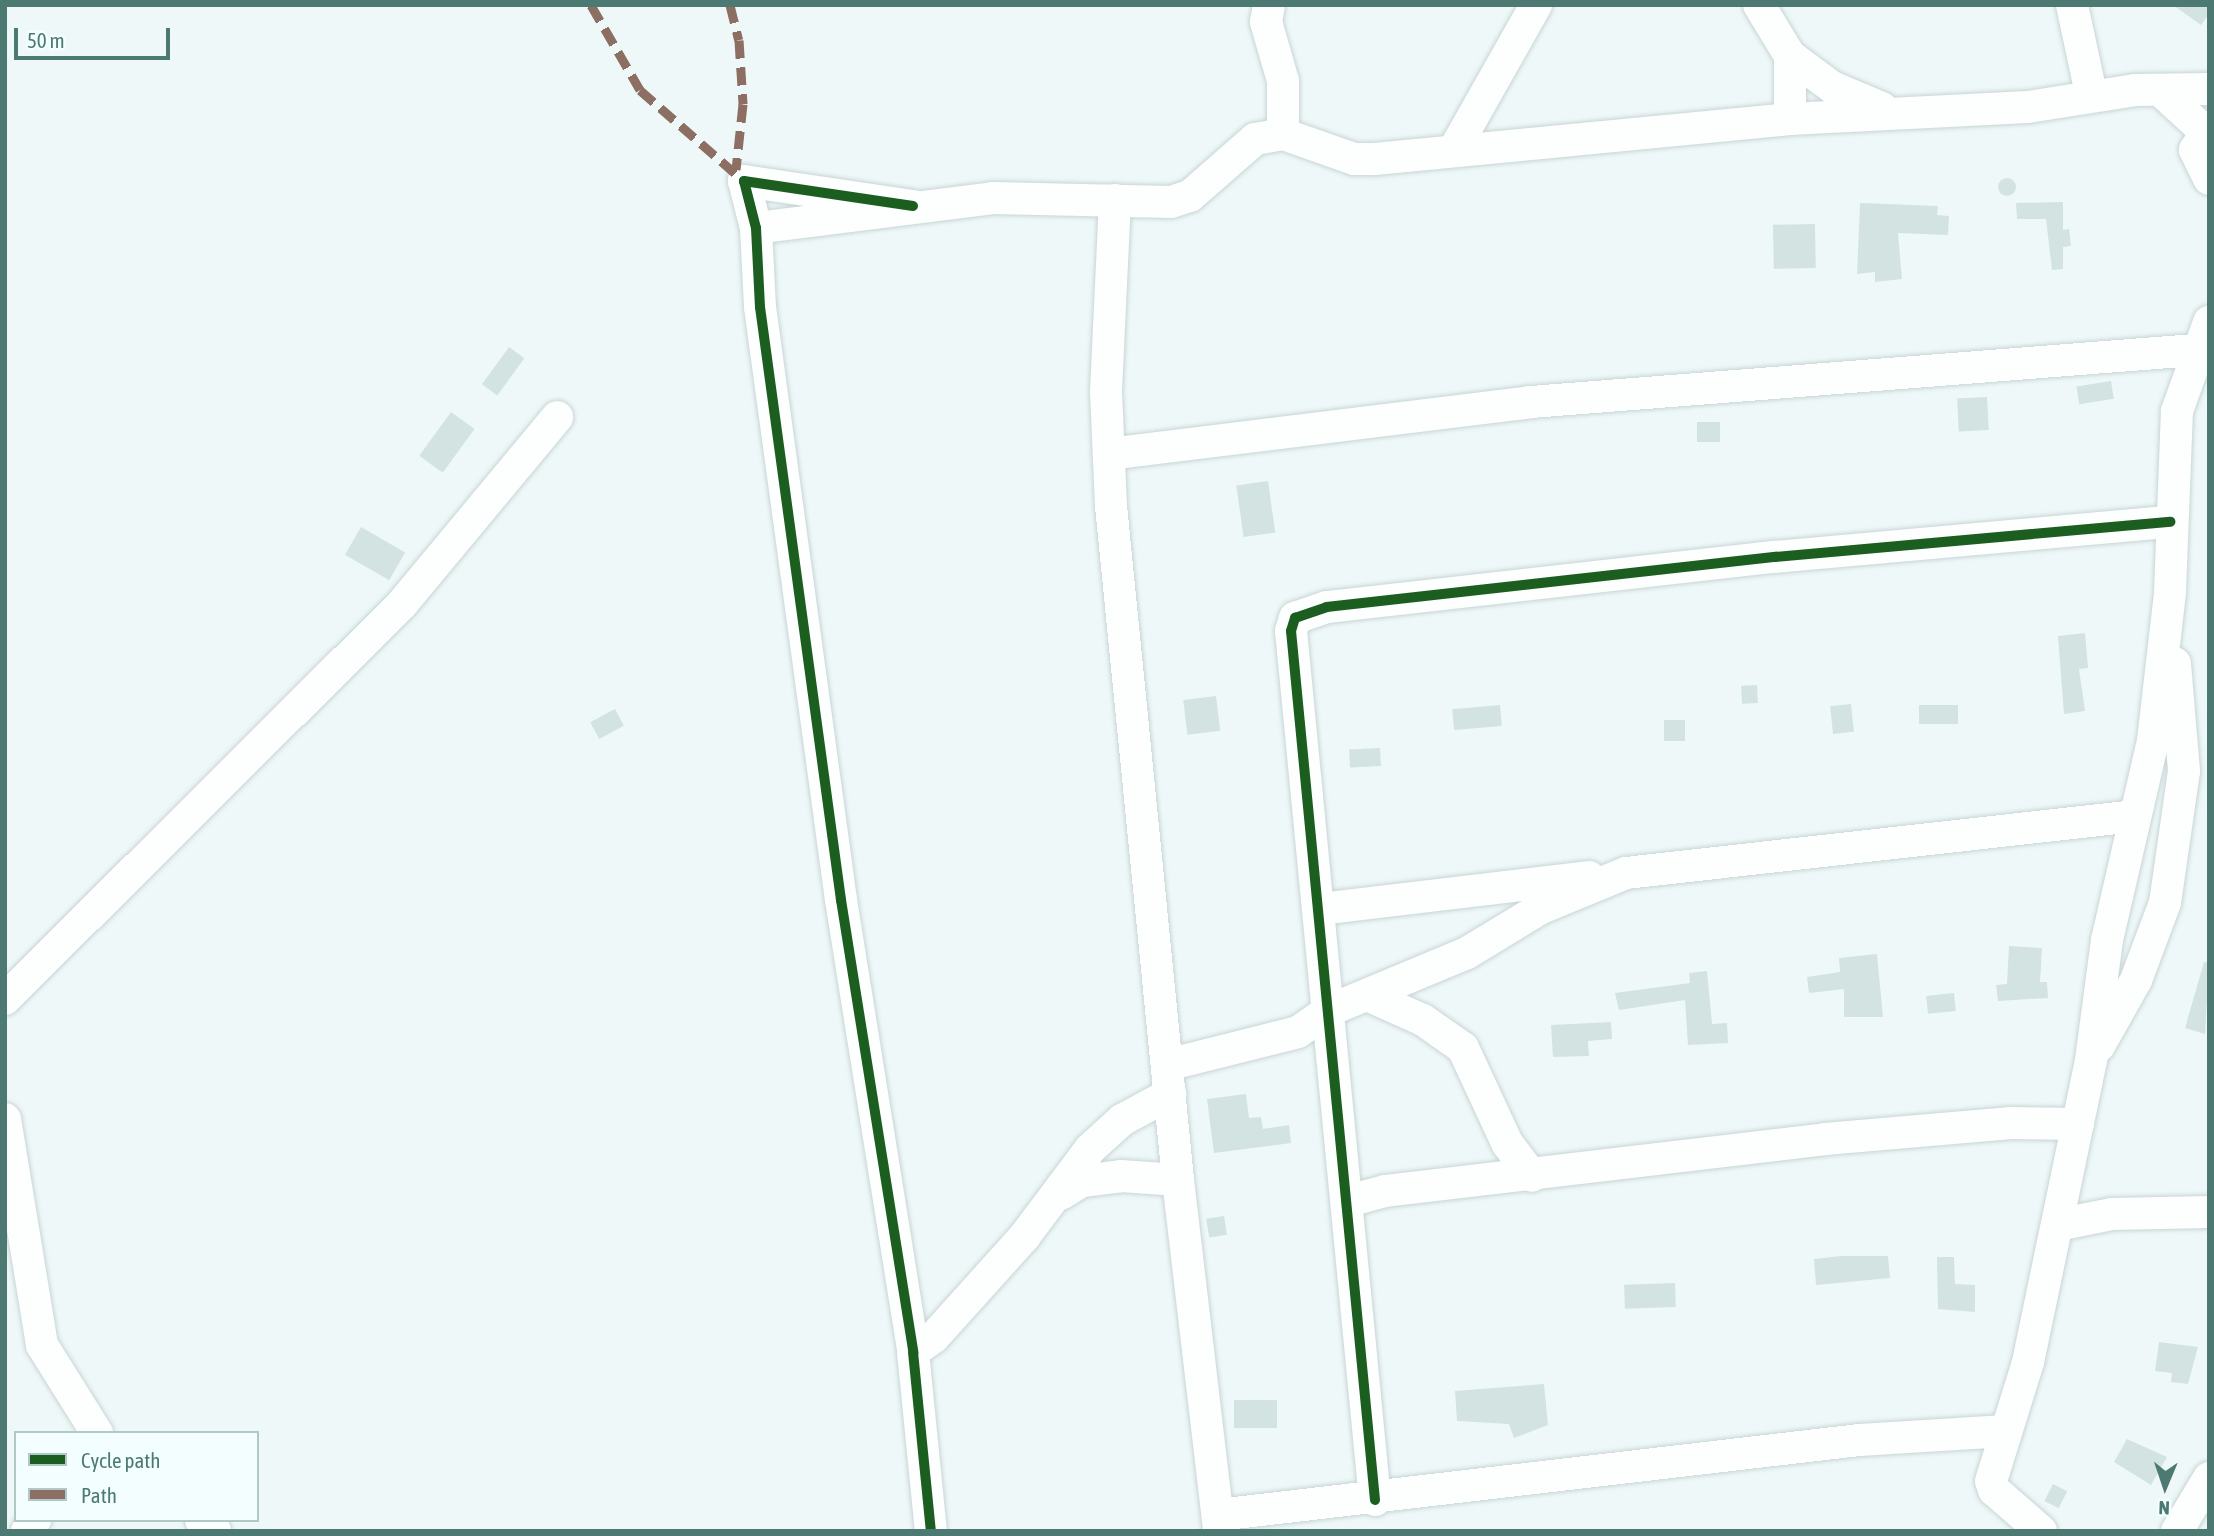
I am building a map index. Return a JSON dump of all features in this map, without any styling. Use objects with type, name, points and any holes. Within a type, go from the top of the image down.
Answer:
[{"type":"street","points":[[1269,5],[1266,22],[1283,81],[1283,134]]},
{"type":"street","points":[[1454,150],[1536,5]]},
{"type":"street","points":[[1759,5],[1790,56],[1832,87],[1892,112]]},
{"type":"street","points":[[2072,5],[2091,94]]},
{"type":"street","points":[[1790,56],[1790,119]]},
{"type":"street","points":[[755,228],[913,206],[1049,196],[1171,202],[1190,196],[1255,139],[1283,134],[1354,159],[1790,119],[2028,107],[2091,94],[2209,89]]},
{"type":"street","points":[[2162,92],[2207,135],[2195,150],[2209,179]]},
{"type":"street","points":[[913,206],[744,181],[755,228],[760,307],[806,651],[913,1352],[931,1531]]},
{"type":"street","points":[[1115,200],[1106,392],[1109,454],[1178,1180],[1218,1523],[1376,1500],[1859,1440],[2006,1431]]},
{"type":"street","points":[[2041,1531],[2016,1520],[1994,1490],[1991,1481],[2017,1405],[2057,1225],[2091,1060],[2107,940],[2153,740],[2169,592],[2177,411],[2194,350],[2209,322]]},
{"type":"street","points":[[1109,454],[1531,402],[2194,350]]},
{"type":"street","points":[[2177,411],[2209,387]]},
{"type":"street","points":[[5,999],[402,604],[557,417]]},
{"type":"street","points":[[1376,1500],[1292,631],[1299,615],[1328,607],[1775,556],[2170,522]]},
{"type":"street","points":[[2091,1060],[2137,980],[2165,903],[2196,773],[2169,592]]},
{"type":"street","points":[[1320,909],[2135,816]]},
{"type":"street","points":[[913,1352],[934,1336],[1060,1194],[1090,1149],[1168,1080],[1298,1032],[1330,1010],[1467,953],[1541,908],[1626,873]]},
{"type":"street","points":[[1369,996],[1423,1020],[1463,1048],[1507,1143],[1532,1176]]},
{"type":"street","points":[[5,1119],[16,1260],[42,1345],[77,1409],[95,1431]]},
{"type":"street","points":[[1348,1201],[1385,1191],[1532,1176],[1825,1139],[2011,1123],[2078,1124]]},
{"type":"street","points":[[1060,1194],[1082,1181],[1108,1178],[1178,1180]]},
{"type":"street","points":[[2057,1225],[2112,1214],[2209,1212]]},
{"type":"street","points":[[2177,1531],[2209,1478]]},
{"type":"building","points":[[2173,5],[2209,5],[2209,14],[2201,25]]},
{"type":"building","points":[[2007,178],[2013,181],[2016,187],[2013,193],[2007,196],[2001,193],[1998,187],[2001,181]]},
{"type":"building","points":[[2063,202],[2063,230],[2069,229],[2071,246],[2063,247],[2063,269],[2052,270],[2046,219],[2017,219],[2016,203]]},
{"type":"building","points":[[1860,203],[1938,206],[1937,215],[1949,216],[1948,235],[1898,233],[1902,279],[1875,282],[1875,272],[1857,274]]},
{"type":"building","points":[[1815,224],[1816,268],[1774,269],[1773,225]]},
{"type":"building","points":[[509,347],[524,358],[497,395],[482,384]]},
{"type":"building","points":[[2111,381],[2114,399],[2079,404],[2076,386]]},
{"type":"building","points":[[1987,397],[1989,430],[1959,432],[1957,399]]},
{"type":"building","points":[[451,412],[474,429],[443,473],[419,456]]},
{"type":"building","points":[[1697,422],[1720,422],[1720,442],[1697,442]]},
{"type":"building","points":[[1268,481],[1275,532],[1244,537],[1236,485]]},
{"type":"building","points":[[361,527],[405,552],[389,580],[345,555]]},
{"type":"building","points":[[2085,633],[2088,668],[2079,669],[2085,711],[2064,714],[2058,636]]},
{"type":"building","points":[[1757,685],[1758,703],[1742,704],[1741,686]]},
{"type":"building","points":[[1216,696],[1220,731],[1188,735],[1183,700]]},
{"type":"building","points":[[1851,704],[1854,732],[1833,734],[1830,706]]},
{"type":"building","points":[[1500,705],[1502,726],[1454,730],[1452,709]]},
{"type":"building","points":[[1919,705],[1958,705],[1958,724],[1919,724]]},
{"type":"building","points":[[615,709],[624,726],[599,739],[590,722]]},
{"type":"building","points":[[1664,720],[1685,720],[1685,741],[1664,741]]},
{"type":"building","points":[[1380,748],[1381,766],[1350,768],[1349,750]]},
{"type":"building","points":[[2009,946],[2042,948],[2040,982],[2047,982],[2048,998],[1998,1001],[1996,985],[2007,984]]},
{"type":"building","points":[[1877,954],[1883,1017],[1844,1017],[1844,989],[1809,993],[1807,977],[1840,972],[1839,958]]},
{"type":"building","points":[[2204,962],[2209,963],[2205,1034],[2185,1028]]},
{"type":"building","points":[[1707,971],[1712,1024],[1727,1023],[1728,1043],[1688,1045],[1685,1000],[1619,1010],[1615,993],[1690,983],[1689,973]]},
{"type":"building","points":[[1954,993],[1956,1011],[1928,1014],[1926,996]]},
{"type":"building","points":[[1611,1022],[1612,1039],[1588,1041],[1589,1056],[1553,1057],[1551,1025]]},
{"type":"building","points":[[1246,1094],[1249,1118],[1261,1117],[1263,1129],[1289,1125],[1291,1143],[1214,1153],[1207,1099]]},
{"type":"building","points":[[1224,1216],[1227,1235],[1209,1238],[1206,1219]]},
{"type":"building","points":[[1888,1256],[1890,1278],[1816,1285],[1814,1259]]},
{"type":"building","points":[[1937,1257],[1954,1257],[1955,1284],[1975,1285],[1975,1312],[1938,1309]]},
{"type":"building","points":[[1675,1283],[1676,1307],[1625,1309],[1624,1285]]},
{"type":"building","points":[[2159,1342],[2198,1347],[2188,1384],[2171,1382],[2172,1373],[2155,1371]]},
{"type":"building","points":[[1544,1384],[1548,1425],[1514,1438],[1509,1424],[1457,1421],[1455,1391]]},
{"type":"building","points":[[1234,1400],[1277,1400],[1277,1428],[1234,1428]]},
{"type":"building","points":[[2127,1439],[2167,1457],[2151,1485],[2114,1462]]},
{"type":"building","points":[[2053,1484],[2067,1491],[2059,1508],[2044,1501]]},
{"type":"marked path","points":[[591,5],[640,90],[744,181]]},
{"type":"marked path","points":[[730,5],[739,40],[743,104],[736,170]]},
{"type":"cycle path","points":[[913,206],[744,181],[756,228],[760,307],[841,900],[913,1352],[931,1531]]},
{"type":"cycle path","points":[[1375,1500],[1291,631],[1295,618],[1327,607],[1775,557],[2170,522]]}]
